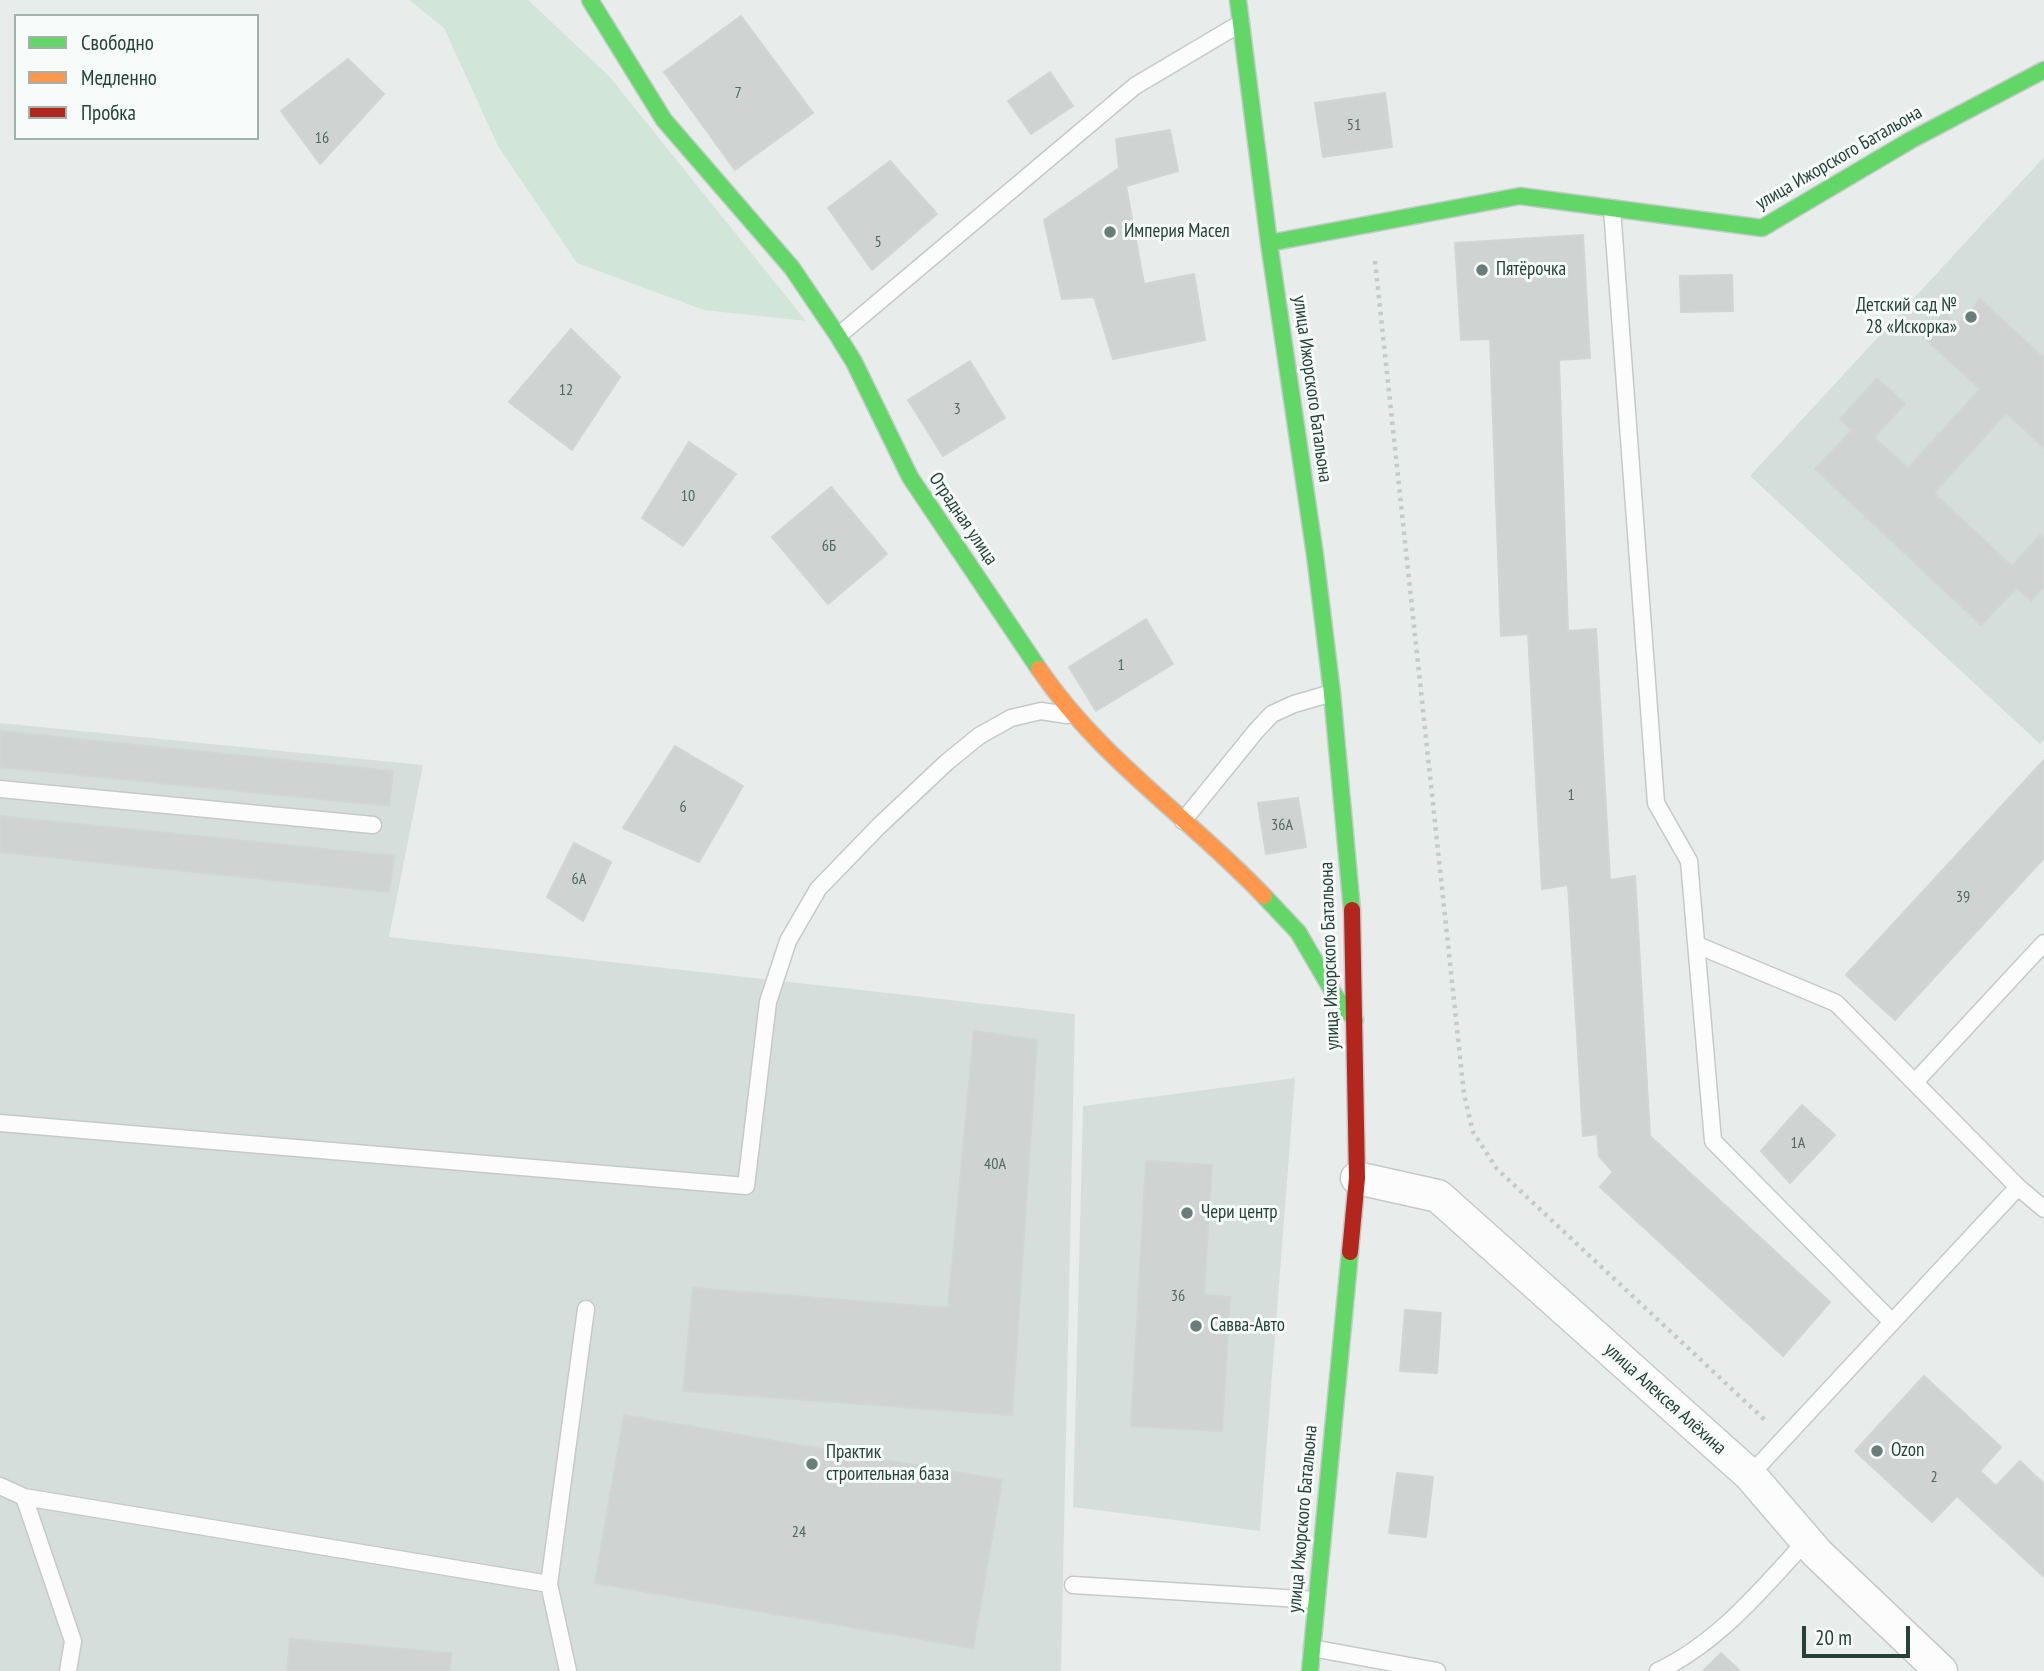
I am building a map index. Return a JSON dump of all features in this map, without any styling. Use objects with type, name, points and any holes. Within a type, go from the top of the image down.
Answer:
[{"type":"street","name":"Отрадная улица","points":[[590,0],[664,120],[792,268],[838,336],[854,362],[910,477],[1055,692],[1107,752],[1257,889],[1298,932],[1336,997],[1355,1020]]},
{"type":"street","name":"улица Ижорского Батальона","points":[[1237,0],[1269,243],[1315,555],[1332,693],[1353,919],[1357,1178],[1310,1671]]},
{"type":"street","name":"улица Ижорского Батальона","points":[[1269,243],[1520,196],[1762,228],[1911,140],[2044,70]]},
{"type":"street","name":"улица Алексея Алёхина","points":[[1357,1178],[1438,1196],[1750,1475],[1806,1541],[1941,1671]]},
{"type":"lane","points":[[838,336],[1135,86],[1241,23]]},
{"type":"lane","points":[[1612,209],[1656,803],[1689,861],[1713,1141],[1892,1322]]},
{"type":"lane","points":[[1182,821],[1272,714],[1294,704],[1332,693]]},
{"type":"lane","points":[[0,1123],[746,1186],[768,1002],[788,941],[818,889],[908,798],[979,736],[1011,718],[1041,711],[1076,716]]},
{"type":"lane","points":[[0,789],[373,825]]},
{"type":"lane","points":[[1915,1083],[2044,943]]},
{"type":"lane","points":[[1697,945],[1836,1003],[2018,1187],[2044,1209]]},
{"type":"lane","points":[[1750,1475],[2018,1187]]},
{"type":"lane","points":[[568,1671],[550,1584],[586,1309]]},
{"type":"lane","points":[[0,1486],[24,1497],[550,1584]]},
{"type":"lane","points":[[24,1497],[73,1641],[68,1671]]},
{"type":"lane","points":[[1658,1671],[1675,1663],[1739,1615],[1806,1541]]},
{"type":"lane","points":[[1073,1586],[1316,1600]]},
{"type":"lane","points":[[1312,1647],[1437,1671]]},
{"type":"path","points":[[1371,224],[1464,1094],[1473,1132],[1497,1169],[1784,1438]]},
{"type":"shaded area","name":"Детский сад № 28 «Искорка»","points":[[2044,157],[2044,740],[2040,744],[1750,476]]},
{"type":"shaded area","points":[[0,723],[423,765],[389,937],[1075,1014],[1061,1671],[0,1671]]},
{"type":"shaded area","points":[[1295,1078],[1260,1531],[1073,1507],[1083,1106]]},
{"type":"green space","points":[[409,0],[528,0],[609,76],[806,321],[704,310],[577,263],[498,146],[444,28]]},
{"type":"building","points":[[741,16],[813,113],[735,170],[664,72]]},
{"type":"building","points":[[348,59],[384,94],[320,164],[281,111]]},
{"type":"building","points":[[1050,72],[1073,106],[1031,134],[1008,101]]},
{"type":"building","points":[[1385,93],[1392,147],[1323,157],[1315,103]]},
{"type":"building","points":[[1170,130],[1178,171],[1126,186],[1144,284],[1194,274],[1205,340],[1113,359],[1094,297],[1062,299],[1044,220],[1119,168],[1116,139]]},
{"type":"building","points":[[890,161],[937,214],[872,270],[828,208]]},
{"type":"building","points":[[1583,235],[1590,358],[1559,360],[1568,631],[1596,629],[1610,880],[1635,876],[1650,1136],[1830,1302],[1783,1356],[1600,1187],[1613,1172],[1599,1156],[1597,1134],[1583,1136],[1568,885],[1542,889],[1528,634],[1501,636],[1490,339],[1461,340],[1455,243]]},
{"type":"building","points":[[1732,275],[1733,311],[1681,312],[1680,276]]},
{"type":"building","points":[[1980,299],[2044,358],[2044,448],[2006,413],[1934,493],[2012,566],[2040,535],[2044,538],[2044,586],[2031,601],[2017,588],[1981,625],[1815,469],[1852,430],[1840,419],[1877,378],[1905,404],[1874,437],[1908,468],[1980,389],[1923,337],[1944,313],[1957,325]]},
{"type":"building","points":[[571,329],[620,377],[572,450],[509,402]]},
{"type":"building","points":[[970,361],[1005,418],[943,456],[908,400]]},
{"type":"building","points":[[689,442],[736,474],[683,546],[642,518]]},
{"type":"building","points":[[831,487],[887,554],[828,604],[772,537]]},
{"type":"building","points":[[1146,619],[1173,664],[1096,711],[1069,667]]},
{"type":"building","points":[[0,731],[393,771],[389,806],[0,767]]},
{"type":"building","points":[[675,746],[743,786],[699,862],[623,828]]},
{"type":"building","points":[[2044,760],[2044,858],[1895,1020],[1846,975]]},
{"type":"building","points":[[1298,798],[1306,847],[1266,854],[1258,803]]},
{"type":"building","points":[[0,816],[394,856],[389,892],[0,852]]},
{"type":"building","points":[[574,843],[611,862],[583,921],[547,897]]},
{"type":"building","points":[[974,1031],[1037,1040],[1012,1415],[683,1391],[693,1288],[948,1308]]},
{"type":"building","points":[[1802,1105],[1835,1135],[1790,1183],[1761,1151]]},
{"type":"building","points":[[1146,1161],[1212,1165],[1204,1295],[1230,1297],[1222,1431],[1131,1426]]},
{"type":"building","points":[[1405,1310],[1441,1313],[1437,1373],[1400,1371]]},
{"type":"building","points":[[1924,1376],[2001,1447],[1980,1471],[1996,1486],[2020,1461],[2044,1484],[2044,1577],[1957,1496],[1932,1522],[1855,1451]]},
{"type":"building","points":[[624,1415],[1002,1480],[973,1648],[595,1583]]},
{"type":"building","points":[[1397,1473],[1433,1477],[1426,1537],[1389,1533]]},
{"type":"building","points":[[290,1639],[451,1653],[450,1671],[287,1671]]},
{"type":"building","points":[[1721,1653],[1740,1671],[1703,1671]]},
{"type":"traffic: fast","points":[[590,0],[664,120],[792,268],[838,336],[854,362],[910,477],[1039,669]]},
{"type":"traffic: fast","points":[[1238,0],[1269,243],[1315,555],[1332,693],[1352,910]]},
{"type":"traffic: fast","points":[[1269,243],[1520,196],[1762,228],[1911,140],[2044,70]]},
{"type":"traffic: fast","points":[[1264,896],[1298,932],[1336,997],[1355,1020]]},
{"type":"traffic: fast","points":[[1310,1671],[1350,1252]]},
{"type":"traffic: slow","points":[[1039,669],[1063,701],[1117,760],[1264,896]]},
{"type":"traffic: jam","points":[[1350,1252],[1357,1178],[1352,910]]},
{"type":"place","name":"Империя Масел","points":[[1110,232]]},
{"type":"place","name":"Пятёрочка","points":[[1482,270]]},
{"type":"place","name":"Детский сад № 28 «Искорка»","points":[[1971,317]]},
{"type":"place","name":"Чери центр","points":[[1187,1213]]},
{"type":"place","name":"Савва-Авто","points":[[1196,1326]]},
{"type":"place","name":"Ozon","points":[[1877,1451]]},
{"type":"place","name":"Практик строительная база","points":[[812,1464]]}]
